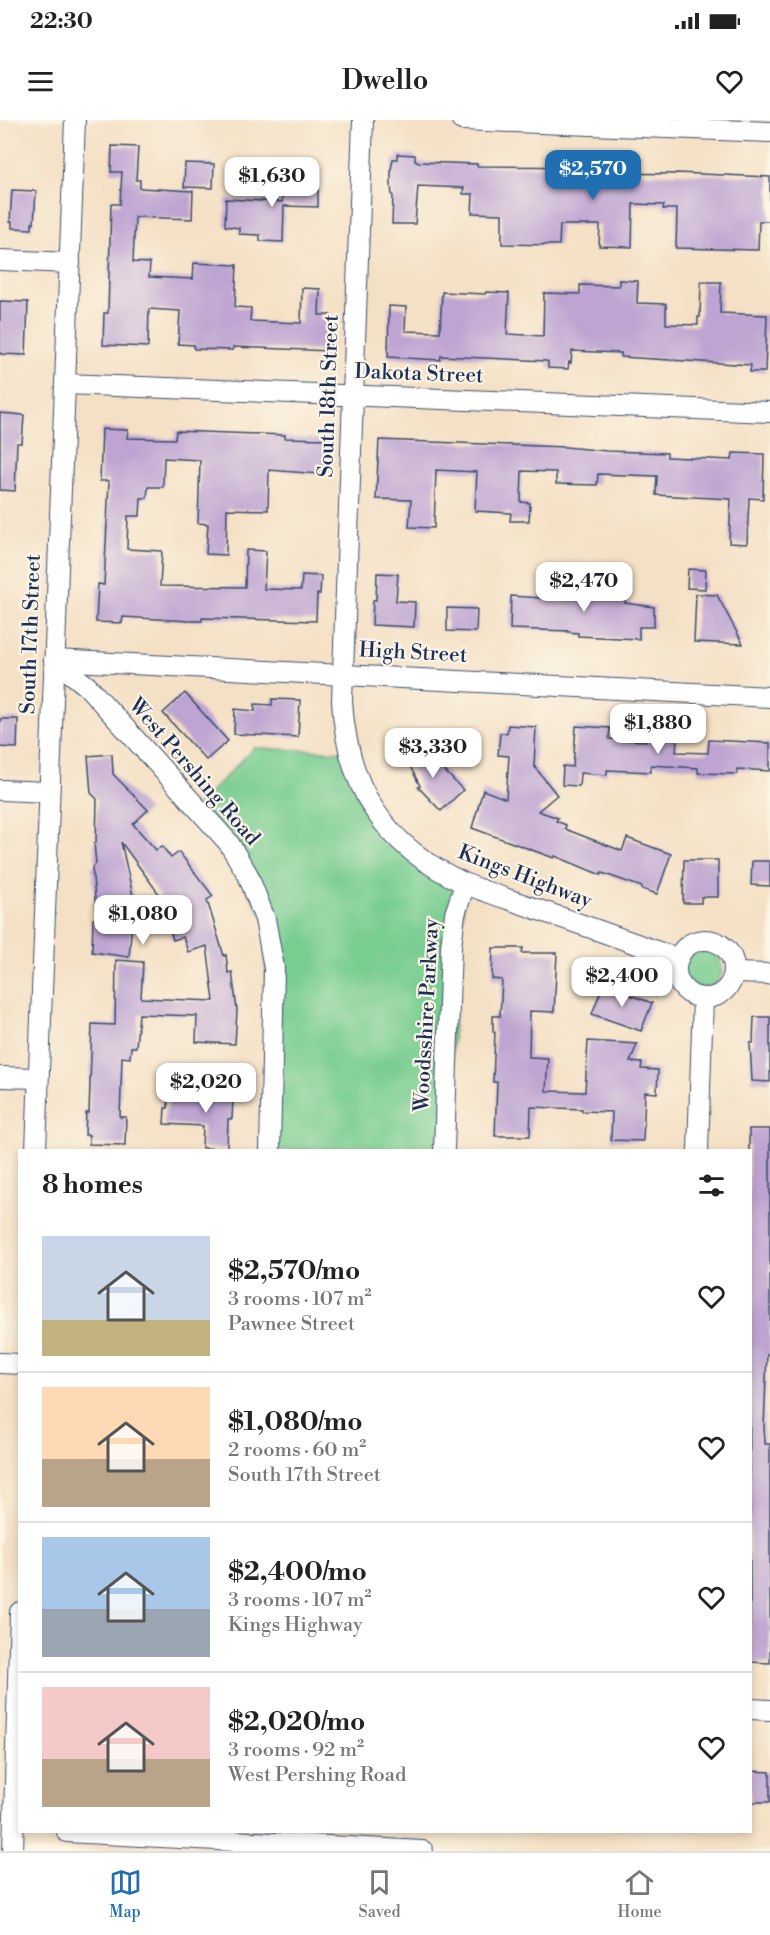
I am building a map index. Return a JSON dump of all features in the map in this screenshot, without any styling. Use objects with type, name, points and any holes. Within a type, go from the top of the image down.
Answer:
[{"type":"street","name":"South 17th Street","points":[[36,1149],[75,120]]},
{"type":"street","name":"South 18th Street","points":[[343,673],[363,120]]},
{"type":"street","points":[[462,120],[770,132]]},
{"type":"street","points":[[0,260],[70,263]]},
{"type":"street","name":"Dakota Street","points":[[65,384],[770,412]]},
{"type":"street","name":"High Street","points":[[54,660],[343,673],[770,697]]},
{"type":"street","name":"West Pershing Road","points":[[54,660],[87,686],[228,842],[248,875],[265,919],[274,968],[270,1149]]},
{"type":"street","name":"Kings Highway","points":[[343,673],[344,729],[349,756],[366,798],[377,815],[409,849],[465,884],[678,959]]},
{"type":"street","points":[[0,790],[49,792]]},
{"type":"street","name":"Woodsshire Parkway","points":[[444,1149],[451,946],[455,914],[465,884]]},
{"type":"street","points":[[702,940],[712,941],[728,952],[734,973],[726,988],[719,994],[704,998],[690,994],[679,982],[676,972],[678,959],[683,951],[702,940]]},
{"type":"street","points":[[734,973],[770,974]]},
{"type":"street","points":[[698,1149],[704,998]]},
{"type":"street","points":[[0,1077],[38,1078]]},
{"type":"street","points":[[0,1363],[18,1364]]},
{"type":"street","points":[[13,1851],[9,1649],[18,1619]]},
{"type":"street","points":[[752,1709],[770,1710]]},
{"type":"street","points":[[82,1833],[307,1848],[423,1851]]},
{"type":"green space","points":[[254,748],[349,752],[377,815],[465,884],[444,1149],[270,1149],[265,919],[196,806]]},
{"type":"green space","points":[[703,950],[716,956],[722,969],[716,982],[703,988],[690,982],[684,969],[690,956]]},
{"type":"building","points":[[112,146],[138,147],[136,180],[140,180],[140,188],[193,191],[192,219],[135,217],[133,262],[150,263],[149,277],[193,279],[194,263],[237,265],[235,307],[251,308],[250,321],[301,323],[302,288],[320,289],[319,315],[331,315],[330,351],[233,347],[233,350],[194,349],[194,345],[178,344],[180,311],[149,309],[148,347],[103,345],[104,313],[108,313],[111,204],[120,204],[122,172],[111,172]]},
{"type":"building","points":[[397,154],[415,155],[415,160],[419,162],[477,164],[477,166],[614,167],[614,173],[770,177],[770,221],[759,221],[758,250],[676,248],[677,209],[663,209],[664,205],[633,204],[632,247],[599,246],[600,225],[560,225],[559,245],[502,244],[502,214],[472,213],[473,194],[463,194],[464,188],[418,186],[415,224],[392,224],[391,169],[393,159],[397,159]]},
{"type":"building","points":[[185,163],[214,164],[213,188],[184,187]]},
{"type":"building","points":[[283,167],[308,167],[307,189],[318,190],[318,207],[284,206],[283,242],[260,241],[260,235],[239,234],[239,228],[225,226],[226,199],[282,202]]},
{"type":"building","points":[[12,190],[36,191],[32,229],[12,228],[12,222],[10,222]]},
{"type":"building","points":[[619,280],[638,281],[637,303],[666,304],[666,324],[698,325],[701,282],[721,282],[720,313],[767,315],[765,372],[750,372],[751,365],[621,357],[621,353],[572,351],[568,369],[548,368],[546,361],[441,356],[440,360],[388,357],[389,306],[406,307],[405,331],[440,332],[442,292],[509,293],[507,334],[543,336],[544,293],[580,294],[580,285],[619,286]]},
{"type":"building","points":[[0,301],[28,302],[26,355],[0,354]]},
{"type":"building","points":[[0,413],[24,415],[22,443],[17,443],[15,491],[0,490]]},
{"type":"building","points":[[102,429],[128,430],[127,438],[175,439],[176,431],[285,435],[285,438],[326,439],[325,466],[321,466],[320,474],[269,470],[268,510],[227,509],[226,555],[206,554],[208,524],[198,523],[200,460],[164,458],[163,487],[148,487],[147,498],[141,498],[140,516],[128,516],[127,549],[162,551],[160,586],[245,587],[246,550],[266,551],[264,589],[301,590],[302,575],[321,576],[320,594],[317,594],[316,621],[202,618],[202,621],[190,621],[123,617],[122,623],[96,622],[98,584],[104,585],[109,481],[100,481]]},
{"type":"building","points":[[379,440],[565,447],[667,453],[667,457],[732,460],[733,453],[764,454],[763,499],[749,498],[747,544],[729,543],[731,499],[656,495],[657,476],[598,474],[597,485],[556,484],[556,472],[522,471],[521,502],[530,503],[529,521],[510,521],[511,513],[475,511],[477,472],[436,470],[434,528],[409,527],[411,500],[376,499]]},
{"type":"building","points":[[688,569],[706,570],[705,589],[687,588]]},
{"type":"building","points":[[377,573],[398,574],[396,601],[415,602],[414,627],[372,625]]},
{"type":"building","points":[[609,573],[627,574],[625,603],[654,607],[654,627],[639,627],[639,639],[578,636],[578,633],[569,631],[510,629],[511,596],[542,598],[542,591],[562,592],[562,595],[608,597]]},
{"type":"building","points":[[696,594],[717,595],[743,644],[694,642]]},
{"type":"building","points":[[447,608],[477,609],[476,632],[447,631]]},
{"type":"building","points":[[185,693],[228,741],[206,760],[163,713]]},
{"type":"building","points":[[272,699],[300,700],[298,737],[234,734],[235,709],[255,711],[255,704],[272,705]]},
{"type":"building","points":[[0,719],[18,719],[17,748],[0,747]]},
{"type":"building","points":[[508,725],[536,727],[534,766],[557,795],[538,811],[558,818],[556,821],[566,825],[565,829],[622,851],[627,838],[671,854],[657,894],[472,828],[483,790],[506,799],[509,756],[498,755],[500,733],[507,733]]},
{"type":"building","points":[[576,726],[610,728],[609,739],[646,741],[646,736],[677,738],[676,752],[708,753],[709,740],[770,743],[770,771],[737,769],[737,774],[698,773],[698,768],[651,765],[651,772],[607,770],[607,775],[580,773],[579,786],[562,785],[563,766],[573,767]]},
{"type":"building","points":[[429,746],[437,763],[463,790],[441,811],[418,787],[420,786],[406,758]]},
{"type":"building","points":[[112,754],[113,774],[148,810],[133,824],[156,850],[162,846],[171,858],[179,852],[213,896],[207,900],[224,956],[226,955],[228,973],[232,972],[237,1010],[235,1044],[196,1042],[197,1016],[139,1014],[136,1047],[131,1047],[130,1058],[122,1057],[120,1117],[126,1117],[125,1145],[89,1144],[89,1135],[85,1135],[86,1113],[89,1113],[92,1024],[115,1025],[116,960],[143,962],[141,998],[214,1001],[207,946],[188,952],[183,937],[173,940],[168,923],[178,920],[121,842],[134,900],[129,957],[92,952],[93,919],[97,919],[92,867],[96,864],[94,843],[96,843],[97,799],[91,793],[88,756]]},
{"type":"building","points":[[684,860],[718,860],[718,897],[701,897],[701,903],[683,903]]},
{"type":"building","points":[[752,861],[770,861],[770,886],[751,885]]},
{"type":"building","points":[[493,948],[523,948],[522,953],[557,953],[554,1012],[530,1011],[529,1057],[548,1058],[546,1091],[585,1092],[588,1041],[637,1044],[630,1062],[642,1063],[641,1069],[658,1070],[657,1093],[645,1092],[643,1141],[611,1140],[612,1112],[531,1107],[530,1136],[495,1136],[497,1082],[493,1082],[495,1032],[493,1032],[493,1016],[500,1016],[502,980],[492,979]]},
{"type":"building","points":[[603,985],[652,1003],[641,1031],[592,1014]]},
{"type":"building","points":[[754,1017],[770,1017],[770,1082],[752,1081],[750,1043],[753,1043]]},
{"type":"building","points":[[210,1079],[234,1080],[232,1119],[228,1119],[227,1149],[202,1148],[203,1126],[164,1124],[168,1100],[209,1100]]},
{"type":"building","points":[[749,1129],[770,1129],[770,1354],[767,1354],[764,1427],[765,1444],[770,1444],[770,1663],[752,1662],[752,1149],[749,1149]]},
{"type":"building","points":[[752,1771],[770,1772],[770,1802],[752,1802]]}]
